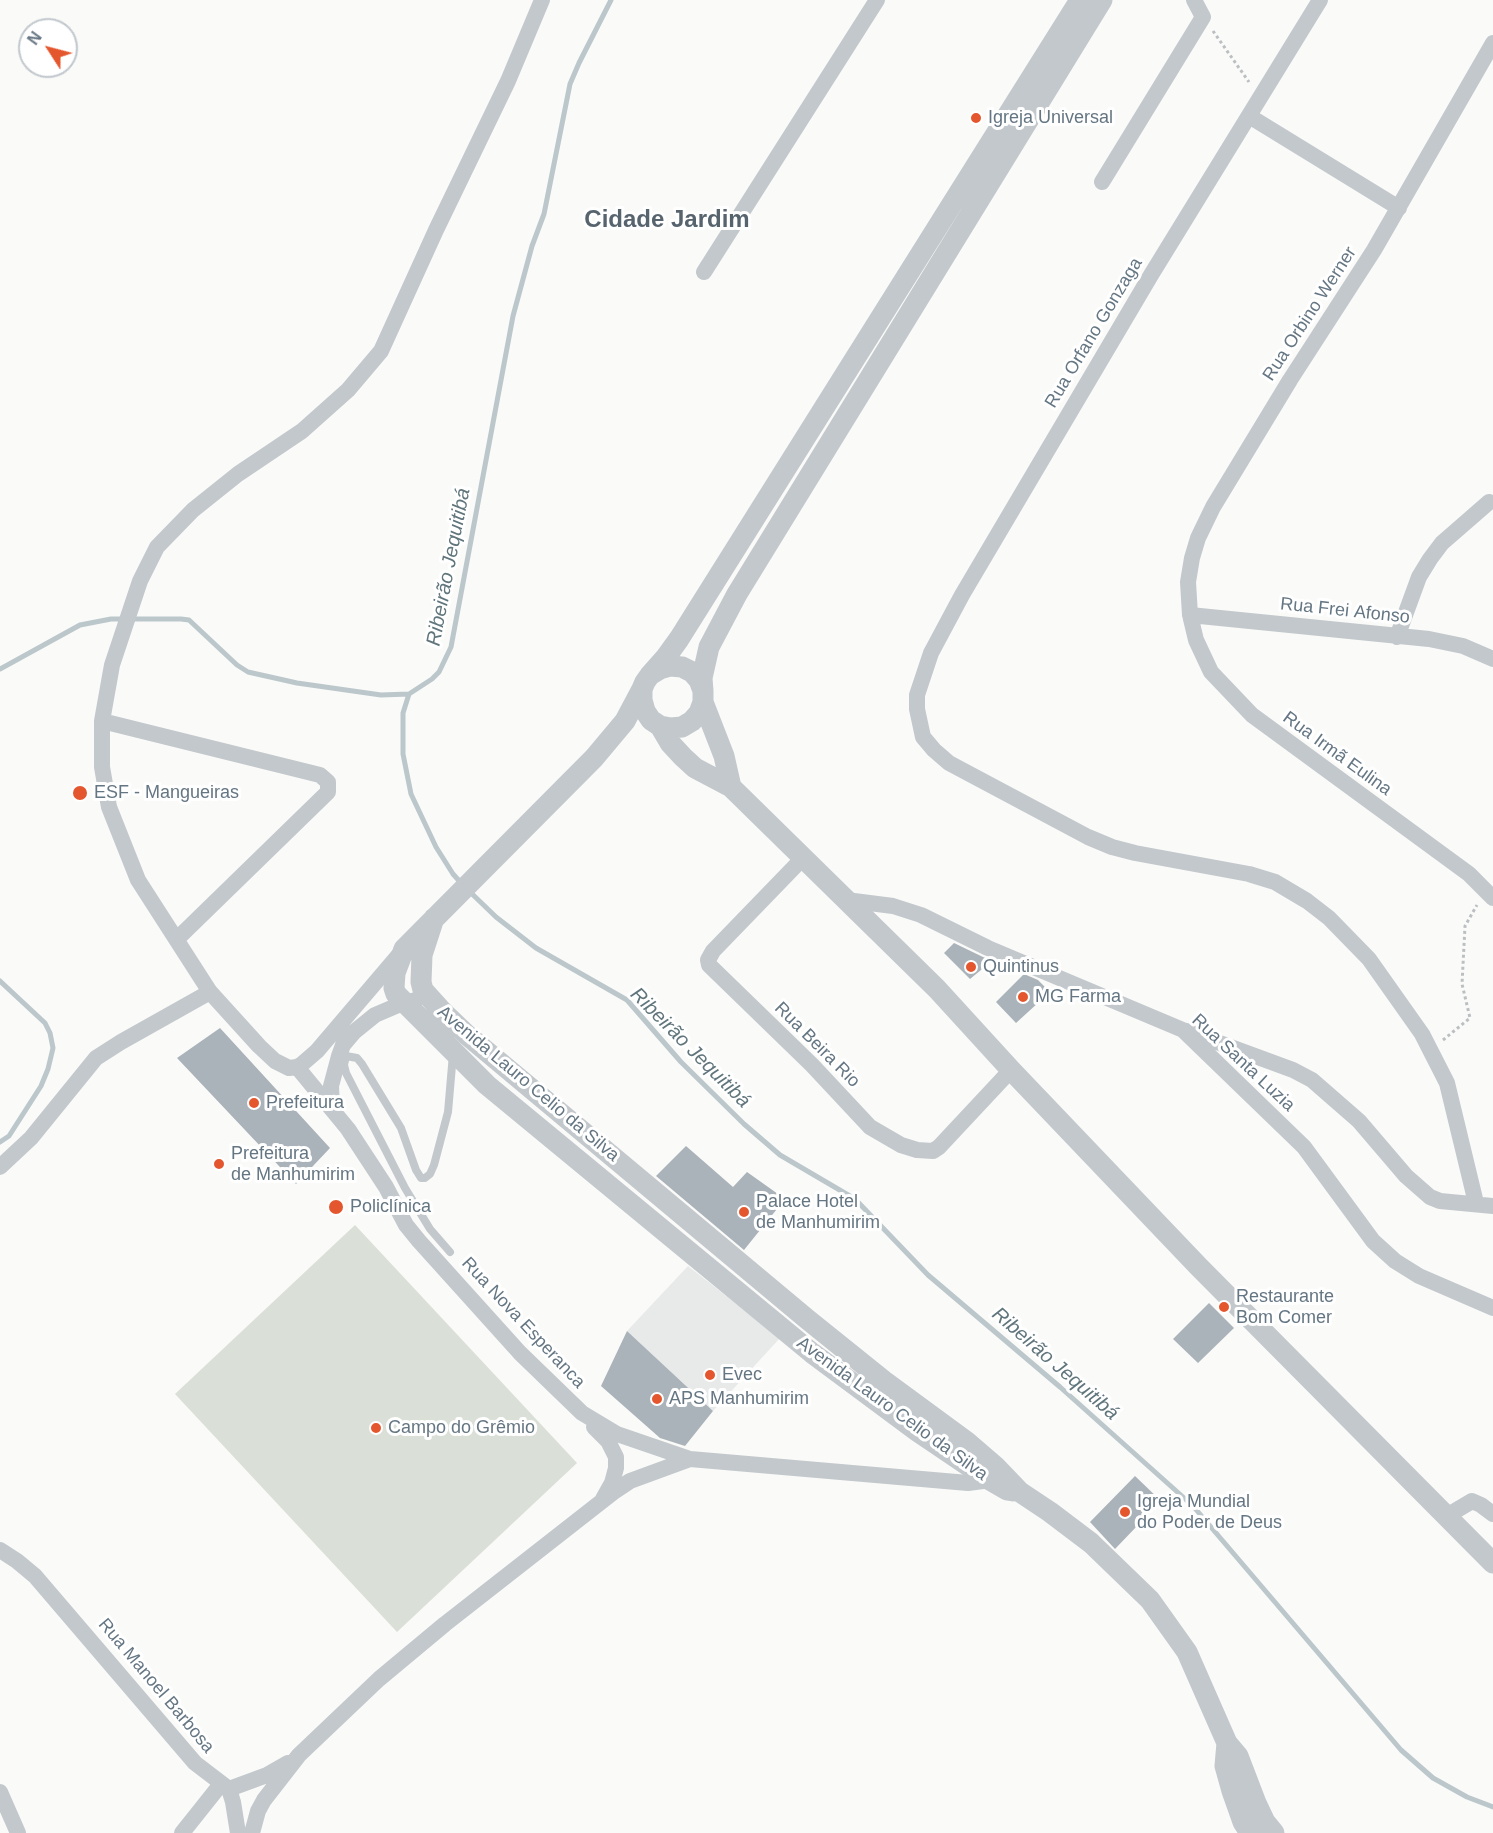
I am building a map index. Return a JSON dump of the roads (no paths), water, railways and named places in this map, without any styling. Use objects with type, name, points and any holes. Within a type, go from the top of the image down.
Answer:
[{"type":"street","points":[[404,949],[317,1051],[297,1067],[289,1068],[275,1061],[210,992],[138,880],[108,807],[102,767],[102,721],[112,665],[140,581],[157,547],[185,518],[238,474],[302,431],[348,390],[381,351],[508,81],[542,0]]},
{"type":"street","points":[[705,272],[877,0]]},
{"type":"street","points":[[439,913],[594,758],[625,722],[646,682],[685,629],[1080,0]]},
{"type":"street","points":[[731,787],[724,756],[703,697],[699,680],[692,672],[682,667],[670,666],[660,669],[646,682],[642,700],[651,720],[671,728],[682,727],[699,713],[703,697],[702,678],[709,647],[736,594],[1102,0]]},
{"type":"street","points":[[1102,182],[1203,17],[1194,0]]},
{"type":"street","name":"Rua Orfano Gonzaga","points":[[1320,0],[1151,275],[962,595],[931,654],[917,695],[917,709],[924,737],[934,750],[949,763],[1088,837],[1112,847],[1136,853],[1249,874],[1275,882],[1306,900],[1329,918],[1370,958],[1430,1049],[1447,1083],[1476,1203]]},
{"type":"street","name":"Rua Orbino Werner","points":[[1190,615],[1188,582],[1192,558],[1208,517],[1290,380],[1374,250],[1493,44]]},
{"type":"street","points":[[1249,116],[1399,208]]},
{"type":"street","points":[[1397,637],[1419,577],[1430,559],[1442,543],[1489,502]]},
{"type":"street","name":"Rua Frei Afonso","points":[[1190,615],[1440,641],[1462,646],[1493,659]]},
{"type":"street","name":"Rua Irmã Eulina","points":[[1190,615],[1196,640],[1211,672],[1252,715],[1469,874],[1489,894]]},
{"type":"street","points":[[102,721],[320,775],[328,782],[328,792],[177,939]]},
{"type":"street","points":[[594,758],[618,741],[658,724]]},
{"type":"street","points":[[658,724],[683,757],[695,768],[731,787],[937,989],[1199,1267],[1493,1563]]},
{"type":"street","name":"Rua Beira Rio","points":[[803,858],[713,951],[708,960],[709,965],[812,1065],[870,1127],[901,1145],[917,1150],[933,1150],[939,1147],[1011,1070]]},
{"type":"street","name":"Rua Santa Luzia","points":[[846,900],[893,906],[921,915],[988,948],[1183,1030],[1304,1147],[1373,1241],[1395,1261],[1419,1276],[1493,1308]]},
{"type":"street","name":"Avenida Lauro Celio da Silva","points":[[439,913],[404,949],[393,980],[396,994],[403,1003],[487,1085],[515,1109],[812,1353],[917,1431],[994,1475],[1050,1512],[1090,1543],[1150,1600],[1187,1652],[1227,1743]]},
{"type":"street","name":"Avenida Lauro Celio da Silva","points":[[439,913],[425,942],[420,965],[420,982],[428,998],[466,1035],[826,1334],[929,1414],[994,1475]]},
{"type":"street","points":[[0,1167],[31,1138],[96,1058],[121,1041],[210,992]]},
{"type":"street","points":[[332,1107],[331,1086],[339,1056],[345,1051],[354,1032],[375,1015],[403,1003],[428,998]]},
{"type":"street","points":[[1183,1030],[1293,1070],[1312,1080],[1359,1121],[1406,1176],[1430,1197],[1440,1201],[1493,1206]]},
{"type":"street","name":"Rua Nova Esperanca","points":[[297,1067],[332,1107],[386,1187],[406,1225],[418,1241],[520,1353],[582,1413],[629,1440],[690,1459],[968,1483],[994,1475]]},
{"type":"street","points":[[515,1109],[531,1088]]},
{"type":"street","points":[[594,1174],[610,1153]]},
{"type":"street","points":[[668,1234],[683,1215]]},
{"type":"street","points":[[812,1353],[826,1334]]},
{"type":"street","points":[[582,1413],[608,1441],[616,1457],[612,1483],[601,1502]]},
{"type":"street","points":[[917,1431],[929,1414]]},
{"type":"street","points":[[182,1833],[225,1786],[267,1775],[281,1769],[299,1755],[379,1679],[445,1623],[601,1502],[630,1481],[690,1459]]},
{"type":"street","points":[[1445,1517],[1472,1501],[1493,1514]]},
{"type":"street","name":"Rua Manoel Barbosa","points":[[0,1550],[35,1576],[64,1607],[195,1763],[225,1786]]},
{"type":"street","points":[[1227,1743],[1226,1766],[1232,1791],[1243,1822],[1250,1833]]},
{"type":"street","points":[[1227,1743],[1238,1756],[1256,1803],[1265,1822],[1274,1833]]},
{"type":"street","points":[[252,1833],[258,1811],[264,1800],[299,1755]]},
{"type":"street","points":[[225,1786],[233,1802],[238,1833]]},
{"type":"street","points":[[0,1792],[18,1833]]},
{"type":"lane","points":[[334,1030],[345,1051],[346,1073],[405,1188],[430,1228],[450,1252]]},
{"type":"lane","points":[[345,1051],[362,1064],[401,1128],[416,1170],[421,1178],[425,1178],[430,1174],[434,1165],[448,1113],[453,1050]]},
{"type":"waterway","name":"Ribeirão Jequitibá","points":[[462,884],[436,847],[411,794],[403,754],[403,713],[409,694],[439,672],[451,647],[513,316],[532,246],[544,214],[570,84],[611,0]]},
{"type":"waterway","points":[[0,669],[80,625],[111,619],[181,619],[189,620],[237,665],[248,672],[297,683],[381,695],[409,694]]},
{"type":"waterway","name":"Ribeirão Jequitibá","points":[[468,890],[496,917],[536,948],[627,1000],[681,1062],[744,1124],[780,1155],[855,1199],[928,1275],[1060,1387],[1193,1506],[1401,1750],[1433,1778],[1467,1797],[1493,1807]]},
{"type":"waterway","points":[[0,981],[45,1023],[53,1048],[41,1086],[9,1136],[0,1142]]},
{"type":"place","name":"Igreja Universal","points":[[976,118]]},
{"type":"place","name":"ESF - Mangueiras","points":[[80,793]]},
{"type":"place","name":"Quintinus","points":[[971,967]]},
{"type":"place","name":"MG Farma","points":[[1023,997]]},
{"type":"place","name":"Prefeitura","points":[[254,1103]]},
{"type":"place","name":"Prefeitura de Manhumirim","points":[[219,1164]]},
{"type":"place","name":"Policlínica","points":[[336,1207]]},
{"type":"place","name":"Palace Hotel de Manhumirim","points":[[744,1212]]},
{"type":"place","name":"Restaurante Bom Comer","points":[[1224,1307]]},
{"type":"place","name":"Evec","points":[[710,1375]]},
{"type":"place","name":"APS Manhumirim","points":[[657,1399]]},
{"type":"place","name":"Campo do Grêmio","points":[[376,1428]]},
{"type":"place","name":"Igreja Mundial do Poder de Deus","points":[[1125,1512]]},
{"type":"district","name":"Cidade Jardim","points":[[667,220]]}]
